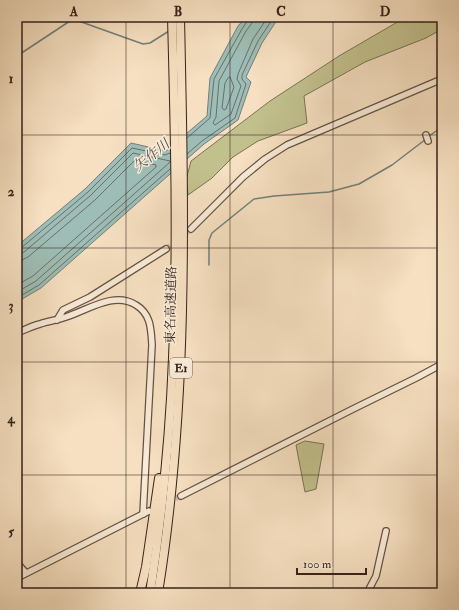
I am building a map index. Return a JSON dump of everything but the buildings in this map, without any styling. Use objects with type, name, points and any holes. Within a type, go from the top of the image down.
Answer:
[{"type":"highway","name":"東名高速道路","points":[[150,593],[160,522],[171,400],[174,317],[175,212],[172,17]]},
{"type":"highway","name":"東名高速道路","points":[[158,593],[168,530],[181,364],[183,206],[180,17]]},
{"type":"highway","points":[[140,593],[146,567],[171,400]]},
{"type":"highway","points":[[161,593],[168,530]]},
{"type":"street","points":[[191,229],[243,177],[265,159],[287,145],[442,79]]},
{"type":"street","points":[[426,135],[428,141]]},
{"type":"street","points":[[57,320],[62,310],[90,297],[166,249]]},
{"type":"street","points":[[17,333],[38,324],[57,320],[101,304],[120,300],[130,301],[143,310],[151,330],[152,345],[143,514]]},
{"type":"street","points":[[181,496],[442,364]]},
{"type":"street","points":[[17,578],[149,511]]},
{"type":"street","points":[[367,593],[376,576],[386,531]]},
{"type":"street","points":[[17,563],[26,573]]},
{"type":"shaded area","points":[[406,17],[442,17],[442,29],[426,38],[365,62],[304,96],[307,123],[258,141],[233,157],[212,178],[188,195],[186,180],[191,161],[270,101],[339,56]]},
{"type":"shaded area","points":[[305,441],[324,444],[316,489],[305,492],[296,445]]},
{"type":"water","name":"矢作川","points":[[246,17],[279,17],[262,43],[246,77],[251,82],[238,120],[204,144],[41,288],[17,302],[17,246],[85,189],[131,143],[166,151],[207,116],[210,78],[238,26]]},
{"type":"waterway","points":[[184,21],[191,17]]},
{"type":"waterway","points":[[17,56],[73,19],[143,44],[150,43],[169,31]]},
{"type":"waterway","points":[[429,136],[442,127]]},
{"type":"waterway","points":[[209,265],[209,240],[212,233],[254,199],[329,192],[359,184],[392,165],[426,139]]},
{"type":"tunnel","points":[[166,249],[191,229]]},
{"type":"tunnel","points":[[168,502],[181,496]]}]
